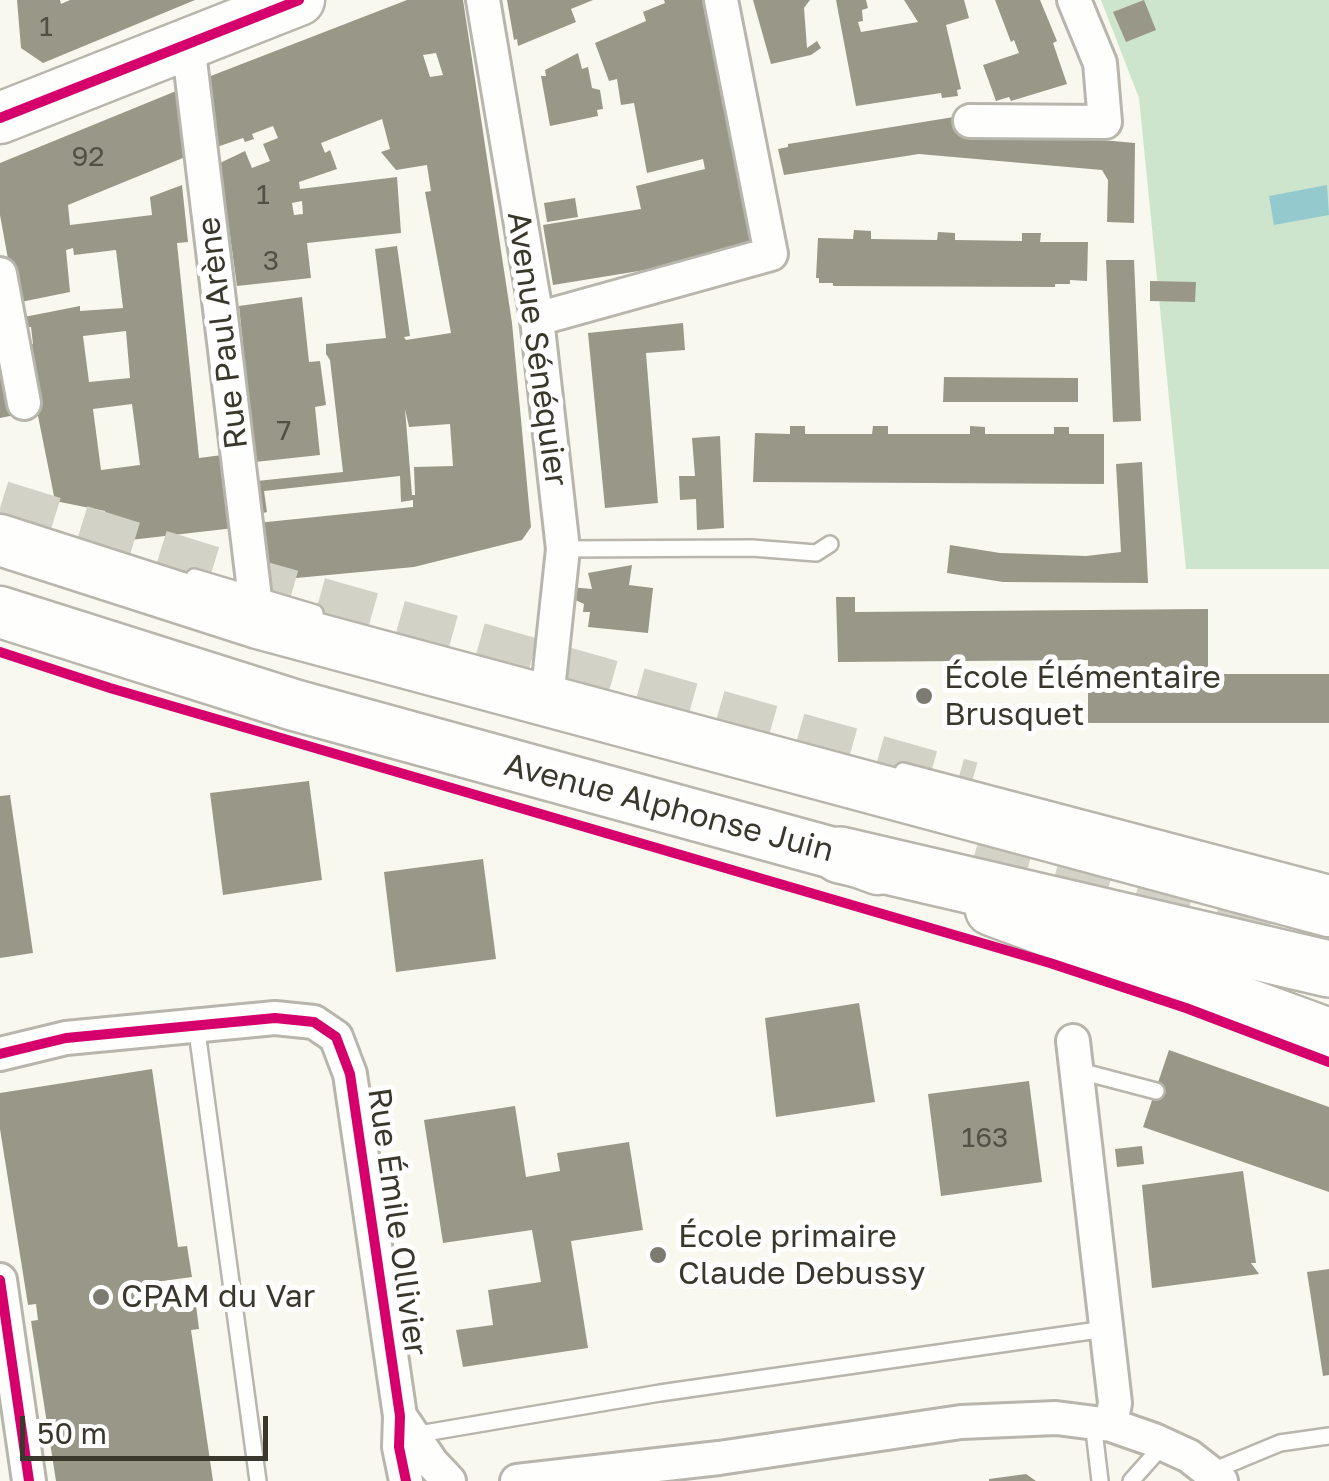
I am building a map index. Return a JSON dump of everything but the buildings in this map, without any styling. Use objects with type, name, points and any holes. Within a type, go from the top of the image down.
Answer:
[{"type":"highway","points":[[840,855],[1329,969]]},
{"type":"main road","points":[[0,118],[299,0]]},
{"type":"main road","points":[[0,540],[549,682],[1329,911]]},
{"type":"main road","name":"Avenue Alphonse Juin","points":[[0,612],[294,705],[840,855],[1329,1034]]},
{"type":"street","name":"Avenue Sénéquier","points":[[483,0],[537,319],[564,549],[549,682]]},
{"type":"street","points":[[537,319],[771,254],[721,0]]},
{"type":"street","points":[[970,121],[1105,122],[1100,63],[1074,0]]},
{"type":"street","name":"Rue Paul Arène","points":[[188,44],[257,609]]},
{"type":"street","points":[[0,274],[24,403]]},
{"type":"street","name":"Rue Émile Ollivier","points":[[0,1054],[66,1038],[275,1018],[314,1022],[336,1037],[350,1074],[406,1426],[449,1481]]},
{"type":"street","points":[[1075,1055],[1114,1403],[1102,1424]]},
{"type":"street","points":[[1,1291],[5,1351],[29,1481]]},
{"type":"street","points":[[517,1481],[719,1458],[961,1422],[1056,1418],[1102,1424],[1164,1444],[1189,1456],[1216,1477]]},
{"type":"street","name":"Rue Émile Ollivier","points":[[406,1426],[399,1447],[406,1481]]},
{"type":"lane","points":[[564,549],[716,547],[816,553],[830,544]]},
{"type":"lane","points":[[185,574],[257,609],[333,617]]},
{"type":"lane","points":[[882,765],[1329,883]]},
{"type":"lane","points":[[196,1024],[258,1481]]},
{"type":"lane","points":[[1075,1055],[1156,1091]]},
{"type":"lane","points":[[406,1426],[1105,1329]]},
{"type":"lane","points":[[1100,1481],[1102,1424]]},
{"type":"lane","points":[[1216,1477],[1280,1443],[1329,1436]]},
{"type":"lane","points":[[1131,1481],[1164,1444]]},
{"type":"green space","points":[[1101,0],[1329,0],[1329,569],[1186,569],[1139,98]]},
{"type":"water","points":[[1327,185],[1329,215],[1274,225],[1269,196]]},
{"type":"tunnel","points":[[0,508],[251,586],[970,789]]},
{"type":"tunnel","points":[[978,842],[1329,940]]},
{"type":"cycle path","points":[[0,118],[299,0]]},
{"type":"cycle path","points":[[0,652],[110,688],[1050,963],[1186,1008],[1329,1062]]},
{"type":"cycle path","points":[[0,1054],[66,1038],[275,1018],[314,1022],[336,1037],[350,1074],[406,1481]]},
{"type":"cycle path","points":[[0,1280],[29,1481]]},
{"type":"place","name":"École Élémentaire Brusquet","points":[[924,696]]},
{"type":"place","name":"École primaire Claude Debussy","points":[[658,1255]]},
{"type":"place","name":"CPAM du Var","points":[[101,1297]]}]
